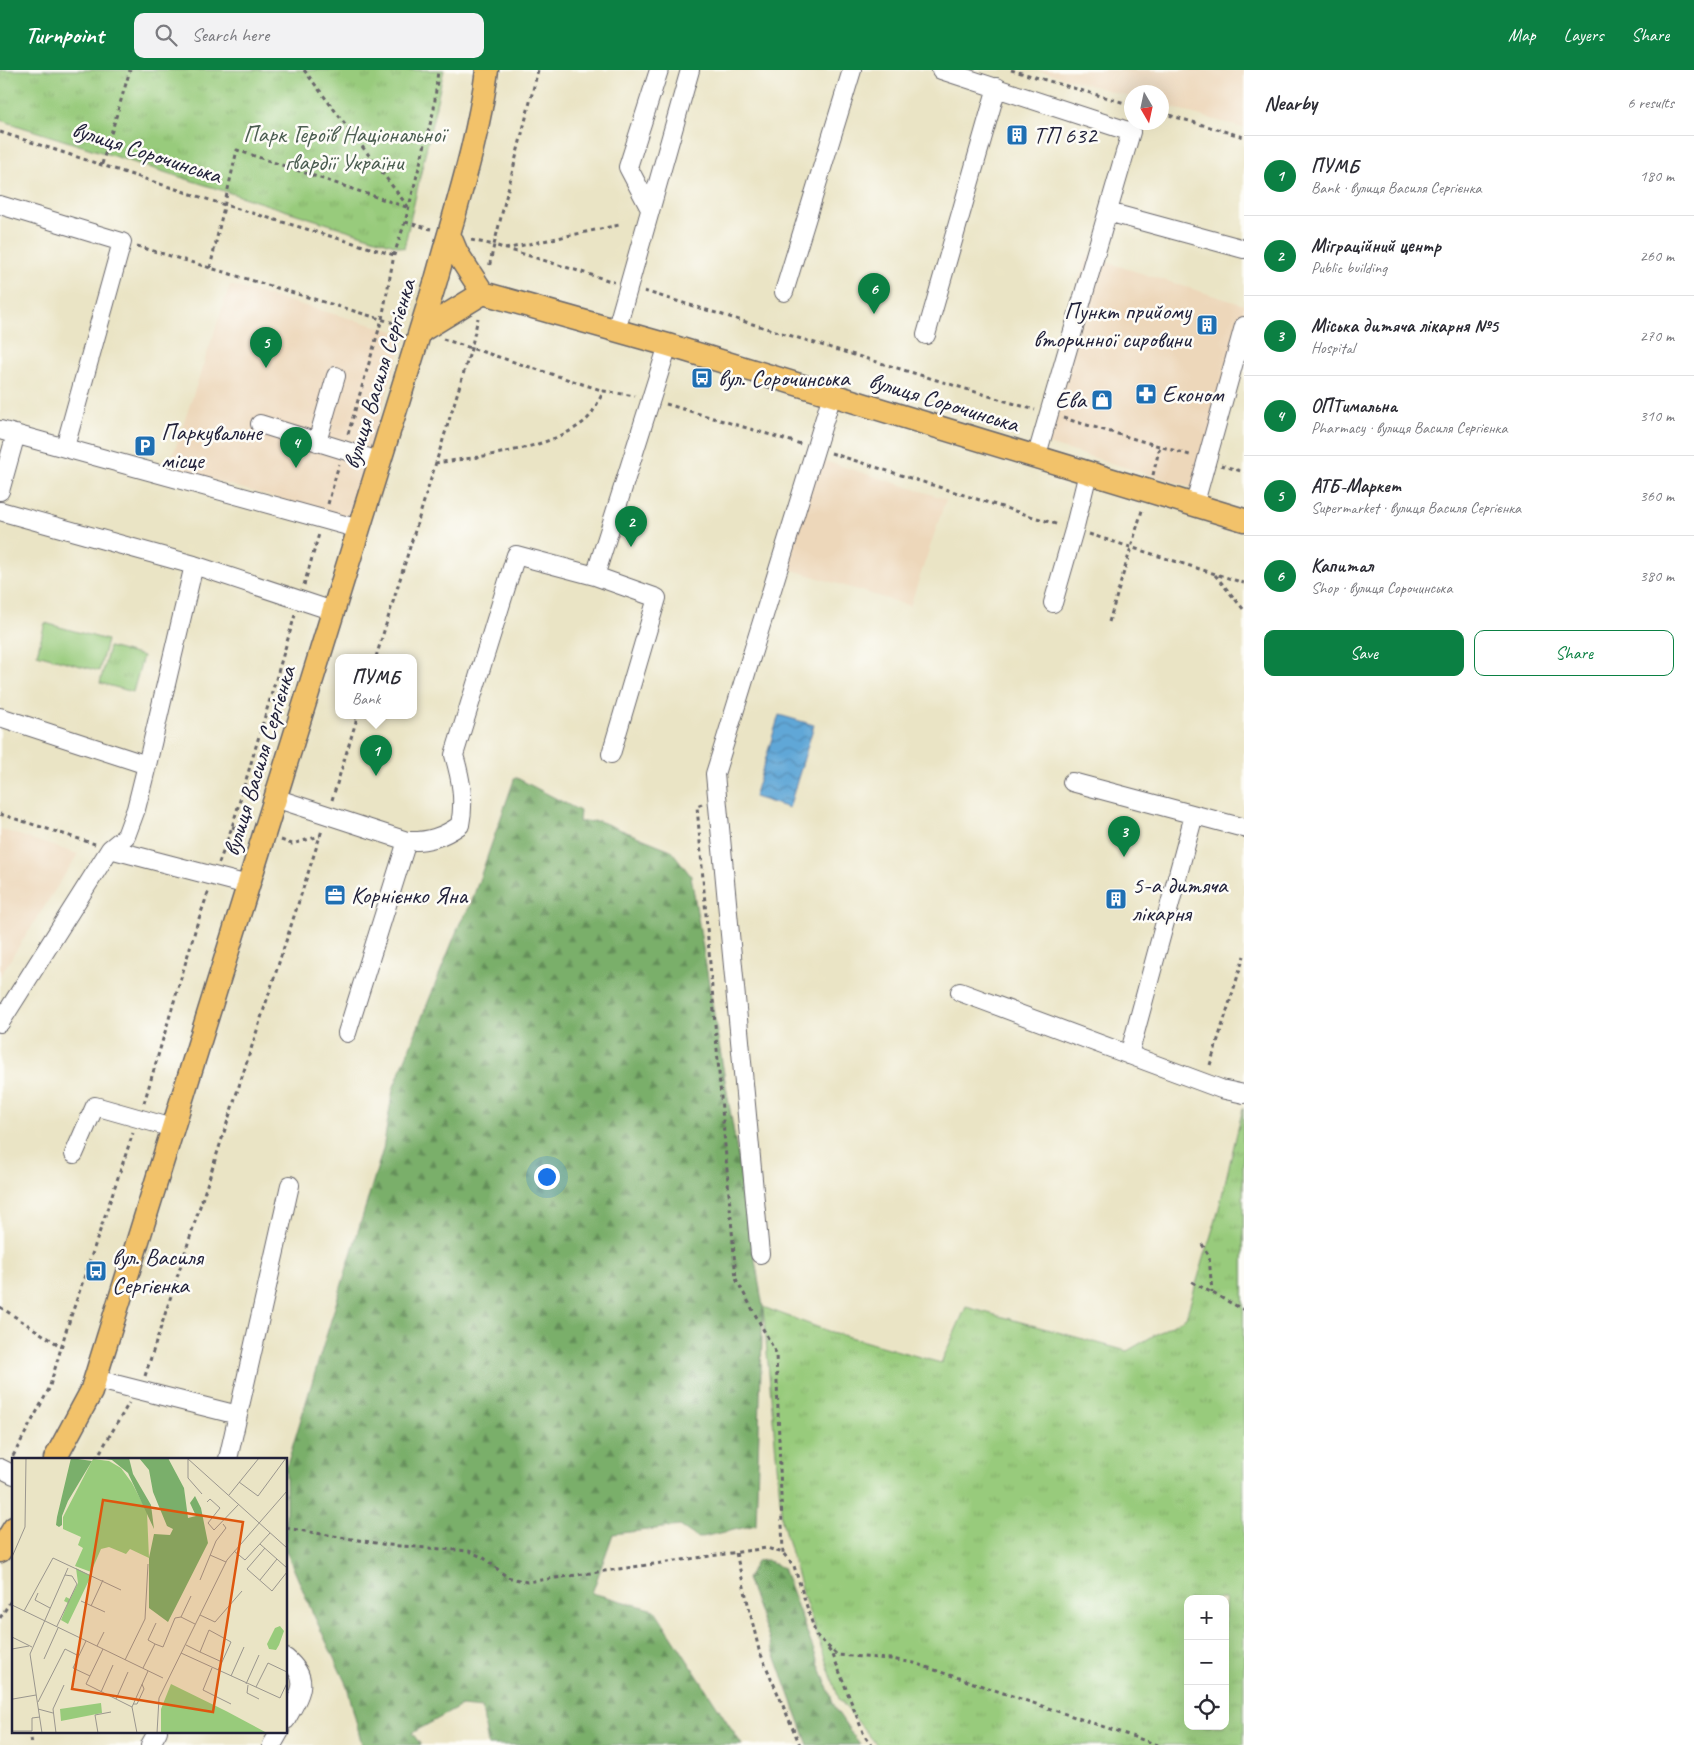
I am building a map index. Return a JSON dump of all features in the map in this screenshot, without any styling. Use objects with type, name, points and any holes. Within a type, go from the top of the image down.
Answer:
[{"type":"main road","name":"вулиця Василя Сергієнка","points":[[56,1458],[91,1392],[332,610],[421,331],[473,152],[482,112],[487,70]]},
{"type":"main road","points":[[421,331],[456,307],[483,293],[457,253],[449,234]]},
{"type":"main road","name":"вулиця Сорочинська","points":[[483,293],[668,345],[1244,520]]},
{"type":"main road","points":[[0,1551],[12,1531]]},
{"type":"lane","points":[[650,209],[628,167],[659,70]]},
{"type":"lane","points":[[616,331],[690,70]]},
{"type":"lane","points":[[784,292],[852,70]]},
{"type":"lane","points":[[941,70],[1131,132],[1036,458]]},
{"type":"lane","points":[[926,335],[997,87]]},
{"type":"lane","points":[[0,206],[122,242],[65,447]]},
{"type":"lane","points":[[1108,212],[1244,250]]},
{"type":"lane","points":[[1194,506],[1206,460],[1237,371],[1244,326]]},
{"type":"lane","points":[[595,576],[668,345]]},
{"type":"lane","points":[[317,442],[336,376]]},
{"type":"lane","points":[[760,1254],[715,774],[832,395]]},
{"type":"lane","points":[[260,424],[379,462]]},
{"type":"lane","points":[[0,491],[8,432],[359,529]]},
{"type":"lane","points":[[1052,603],[1074,530],[1088,473]]},
{"type":"lane","points":[[0,511],[194,565],[332,610]]},
{"type":"lane","points":[[275,798],[407,841],[436,838],[460,825],[464,806],[459,771],[454,755],[516,555],[595,576],[657,598],[611,754]]},
{"type":"lane","points":[[0,1023],[110,849],[126,836],[136,809],[194,565]]},
{"type":"lane","points":[[0,717],[147,765]]},
{"type":"lane","points":[[1072,782],[1244,828]]},
{"type":"lane","points":[[1129,1055],[1194,815]]},
{"type":"lane","points":[[347,1034],[407,841]]},
{"type":"lane","points":[[110,849],[248,885]]},
{"type":"lane","points":[[960,992],[1222,1089],[1244,1094]]},
{"type":"lane","points":[[74,1154],[95,1106],[140,1117],[173,1128]]},
{"type":"lane","points":[[228,1458],[290,1185]]},
{"type":"lane","points":[[95,1379],[238,1415]]},
{"type":"lane","points":[[288,1660],[299,1669],[301,1687],[300,1694],[288,1716]]},
{"type":"lane","points":[[150,1745],[157,1732]]},
{"type":"lane","points":[[272,1745],[279,1732]]},
{"type":"path","points":[[102,164],[130,70]]},
{"type":"path","points":[[304,70],[409,208]]},
{"type":"path","points":[[13,1458],[49,1389],[129,1141],[140,1117],[197,924],[232,827],[382,319],[394,255],[409,208],[434,109],[438,70]]},
{"type":"path","points":[[538,70],[494,246],[1244,472]]},
{"type":"path","points":[[1011,70],[1124,103]]},
{"type":"path","points":[[1169,115],[1244,137]]},
{"type":"path","name":"вулиця Сорочинська","points":[[0,132],[225,205],[394,255]]},
{"type":"path","points":[[210,268],[237,150],[409,208]]},
{"type":"path","points":[[504,249],[619,225]]},
{"type":"path","points":[[122,242],[382,319],[421,331],[470,350],[604,390],[651,399],[815,448],[1244,583]]},
{"type":"path","points":[[377,654],[470,350]]},
{"type":"path","points":[[435,463],[536,445],[562,434],[587,420],[604,390]]},
{"type":"path","points":[[1109,622],[1160,446]]},
{"type":"path","points":[[1214,574],[1244,610]]},
{"type":"path","points":[[97,1458],[146,1374],[357,719]]},
{"type":"path","points":[[718,797],[696,806],[736,1279],[776,1353],[784,1553],[794,1566],[816,1635],[833,1655],[864,1735],[871,1745]]},
{"type":"path","points":[[0,814],[110,849]]},
{"type":"path","points":[[1210,1065],[1244,956]]},
{"type":"path","points":[[1202,1244],[1209,1256],[1212,1293]]},
{"type":"path","points":[[1192,1282],[1244,1310]]},
{"type":"path","points":[[0,1307],[62,1347]]},
{"type":"path","points":[[6,1471],[12,1460]]},
{"type":"path","points":[[288,1528],[388,1545],[469,1551],[484,1558],[507,1577],[527,1582],[767,1548],[784,1553]]},
{"type":"path","points":[[736,1553],[759,1650],[800,1745]]},
{"type":"path","points":[[0,1618],[12,1598]]},
{"type":"path","points":[[816,1635],[837,1655],[891,1659],[914,1663],[1158,1745]]},
{"type":"path","points":[[30,1732],[32,1745]]},
{"type":"shaded area","points":[[1037,70],[1244,70],[1244,128],[1169,107],[1169,85],[1124,85],[1124,95]]},
{"type":"shaded area","points":[[1086,256],[1244,305],[1244,346],[1203,491],[1035,440]]},
{"type":"shaded area","points":[[230,285],[405,334],[349,520],[169,467]]},
{"type":"shaded area","points":[[819,459],[946,499],[910,606],[786,568]]},
{"type":"shaded area","points":[[0,829],[78,854],[0,976]]},
{"type":"green space","name":"Парк Героїв Національної гвардії України","points":[[0,70],[444,70],[404,248],[0,120]]},
{"type":"green space","points":[[45,623],[107,640],[99,671],[37,654]]},
{"type":"green space","points":[[109,647],[143,656],[133,692],[100,683]]},
{"type":"green space","points":[[515,777],[580,811],[579,822],[599,821],[671,850],[691,876],[763,1307],[756,1525],[698,1538],[680,1526],[613,1534],[592,1593],[655,1610],[742,1745],[488,1745],[482,1708],[461,1706],[412,1733],[421,1745],[362,1745],[347,1686],[288,1556],[288,1461],[383,1149],[393,1089],[460,923],[470,906]]},
{"type":"green space","points":[[1243,1108],[1244,1745],[877,1745],[839,1699],[802,1592],[782,1521],[763,1307],[828,1331],[941,1363],[966,1307],[1127,1351],[1186,1317],[1218,1212]]},
{"type":"green space","points":[[767,1560],[783,1568],[836,1710],[860,1745],[808,1745],[747,1579],[756,1561]]},
{"type":"water","points":[[779,715],[814,725],[789,808],[754,797]]},
{"type":"place","name":"ТП 632","points":[[1017,135]]},
{"type":"place","name":"Капитал","points":[[874,314]]},
{"type":"place","name":"Пункт прийому вторинної сировини","points":[[1207,325]]},
{"type":"place","name":"АТБ-Маркет","points":[[266,368]]},
{"type":"place","name":"вул. Сорочинська","points":[[702,378]]},
{"type":"place","name":"Економ","points":[[1146,394]]},
{"type":"place","name":"Ева","points":[[1102,400]]},
{"type":"place","name":"Паркувальне місце","points":[[145,446]]},
{"type":"place","name":"ОПТимальна","points":[[296,468]]},
{"type":"place","name":"Міграційний центр","points":[[631,547]]},
{"type":"place","name":"ПУМБ","points":[[376,776]]},
{"type":"place","name":"Міська дитяча лікарня №5","points":[[1124,857]]},
{"type":"place","name":"Корнієнко Яна","points":[[335,895]]},
{"type":"place","name":"5-а дитяча лікарня","points":[[1116,899]]},
{"type":"place","name":"вул. Василя Сергієнка","points":[[96,1271]]}]
